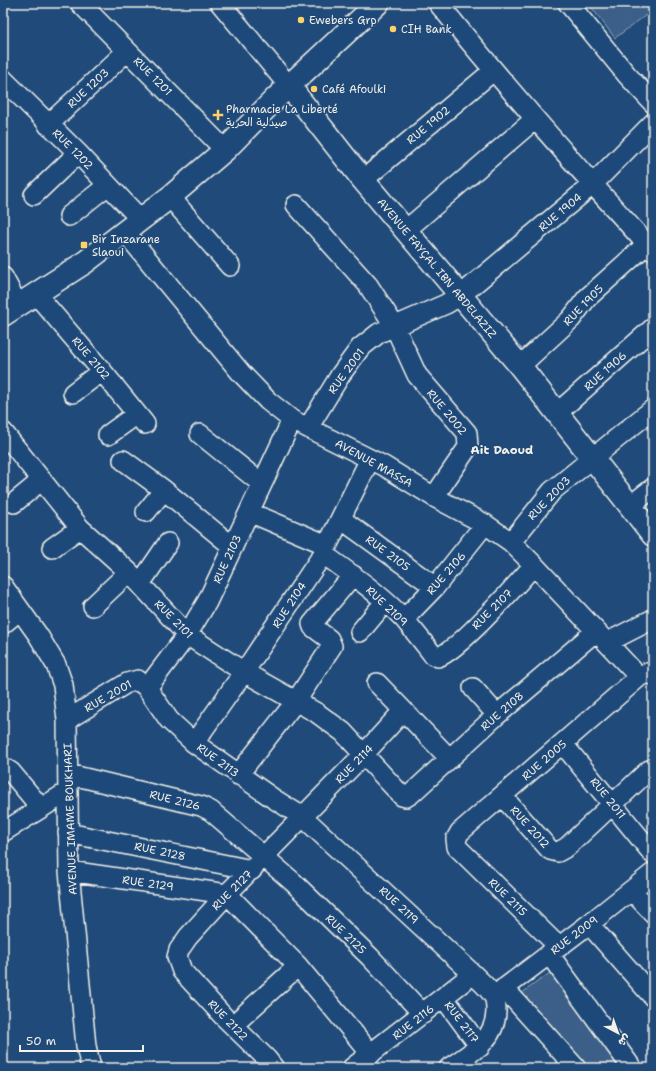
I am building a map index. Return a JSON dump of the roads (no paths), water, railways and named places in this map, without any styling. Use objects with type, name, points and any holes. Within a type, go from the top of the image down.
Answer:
[{"type":"street","name":"RUE 1201","points":[[80,3],[225,150]]},
{"type":"street","name":"AVENUE FAYÇAL IBN ABDELAZIZ","points":[[220,3],[289,86],[363,180],[520,366],[653,535]]},
{"type":"street","points":[[3,277],[10,310],[84,263],[170,197],[225,150],[289,86],[378,3]]},
{"type":"street","points":[[438,3],[492,71],[592,185],[650,248]]},
{"type":"street","points":[[568,3],[627,75],[653,103]]},
{"type":"street","name":"RUE 1203","points":[[48,125],[128,51]]},
{"type":"street","name":"RUE 1902","points":[[363,180],[492,71]]},
{"type":"street","name":"RUE 1202","points":[[3,79],[78,153],[108,185],[133,226]]},
{"type":"street","points":[[406,230],[535,119]]},
{"type":"street","name":"RUE 1904","points":[[461,295],[592,185],[653,123]]},
{"type":"street","points":[[34,195],[78,153]]},
{"type":"street","points":[[69,216],[108,185]]},
{"type":"street","points":[[170,197],[230,266]]},
{"type":"street","name":"RUE 2002","points":[[296,205],[368,285],[394,325],[417,375],[467,433],[469,438],[468,447],[434,497]]},
{"type":"street","name":"AVENUE MASSA","points":[[133,226],[241,373],[268,401],[300,424],[370,459],[434,497],[485,524],[511,542],[602,637],[646,676]]},
{"type":"street","name":"RUE 1905","points":[[520,366],[570,319],[587,298],[650,248]]},
{"type":"street","name":"RUE 2102","points":[[36,294],[141,419],[108,435]]},
{"type":"street","name":"RUE 2001","points":[[300,424],[360,348],[379,333],[394,325],[435,308],[461,295]]},
{"type":"street","name":"RUE 1906","points":[[558,413],[653,328]]},
{"type":"street","points":[[73,393],[102,371]]},
{"type":"street","name":"RUE 2003","points":[[511,542],[552,491],[653,409]]},
{"type":"street","name":"RUE 2103","points":[[147,688],[187,635],[207,602],[262,484],[300,424]]},
{"type":"street","name":"RUE 2101","points":[[3,433],[80,528],[134,578],[187,635],[244,672],[317,713],[343,732],[402,796],[406,798],[411,794]]},
{"type":"street","points":[[200,434],[262,484]]},
{"type":"street","name":"RUE 2104","points":[[194,743],[244,672],[325,549],[370,459]]},
{"type":"street","points":[[123,460],[164,490],[233,546]]},
{"type":"street","points":[[14,503],[42,480]]},
{"type":"street","points":[[630,506],[653,488]]},
{"type":"street","points":[[146,512],[164,490]]},
{"type":"street","name":"RUE 2109","points":[[249,512],[325,549],[404,619],[433,655],[438,657],[448,652]]},
{"type":"street","name":"RUE 2105","points":[[341,519],[435,587]]},
{"type":"street","name":"RUE 2106","points":[[404,619],[435,587],[485,524]]},
{"type":"street","points":[[52,548],[80,528]]},
{"type":"street","points":[[93,606],[134,578],[168,543]]},
{"type":"street","name":"RUE 2107","points":[[448,652],[484,618],[534,565]]},
{"type":"street","points":[[238,775],[296,700],[332,646],[329,639],[313,627],[313,621],[353,575]]},
{"type":"street","name":"AVENUE IMAME BOUKHARI","points":[[3,586],[56,665],[63,685],[67,720],[69,871],[86,1046],[91,1068]]},
{"type":"street","points":[[360,632],[385,602]]},
{"type":"street","points":[[3,624],[20,610]]},
{"type":"street","name":"RUE 2108","points":[[411,794],[497,715],[602,637],[653,619]]},
{"type":"street","name":"RUE 2005","points":[[457,847],[456,839],[460,832],[563,744],[646,676]]},
{"type":"street","name":"RUE 2001","points":[[67,720],[127,683],[138,680],[147,688]]},
{"type":"street","points":[[377,683],[450,759]]},
{"type":"street","name":"RUE 2113","points":[[147,688],[169,720],[194,743],[238,775],[303,817]]},
{"type":"street","points":[[473,688],[497,715]]},
{"type":"street","name":"RUE 2114","points":[[303,817],[403,711]]},
{"type":"street","name":"RUE 2011","points":[[563,744],[613,803],[653,854]]},
{"type":"street","points":[[3,767],[12,772],[41,808]]},
{"type":"street","points":[[613,803],[649,770]]},
{"type":"street","points":[[3,832],[41,808],[68,783]]},
{"type":"street","name":"RUE 2126","points":[[68,783],[201,806],[220,817],[265,857]]},
{"type":"street","name":"RUE 2012","points":[[502,796],[550,850],[558,852],[567,846],[613,803]]},
{"type":"street","name":"RUE 2127","points":[[182,971],[178,957],[183,944],[227,894],[303,817]]},
{"type":"street","name":"RUE 2119","points":[[303,817],[473,974],[499,992],[576,1068]]},
{"type":"street","name":"RUE 2128","points":[[68,833],[252,870]]},
{"type":"street","name":"RUE 2115","points":[[457,847],[554,950],[632,1068]]},
{"type":"street","name":"RUE 2125","points":[[265,857],[370,957],[423,1014]]},
{"type":"street","name":"RUE 2129","points":[[69,871],[227,894]]},
{"type":"street","name":"RUE 2009","points":[[499,992],[590,924],[653,873]]},
{"type":"street","points":[[632,891],[653,913]]},
{"type":"street","points":[[227,894],[298,966],[371,1054]]},
{"type":"street","points":[[590,924],[653,997]]},
{"type":"street","points":[[233,1026],[298,966]]},
{"type":"street","name":"RUE 2122","points":[[182,971],[274,1068]]},
{"type":"street","name":"RUE 2116","points":[[352,1068],[473,974]]},
{"type":"street","points":[[449,1068],[480,1047],[488,1038],[496,1017],[496,1003],[499,992]]},
{"type":"street","name":"RUE 2117","points":[[444,998],[480,1047]]},
{"type":"place","name":"Ewebers Grp","points":[[301,20]]},
{"type":"place","name":"CIH Bank","points":[[393,29]]},
{"type":"place","name":"Café Afoulki","points":[[314,89]]},
{"type":"place","name":"Pharmacie La Liberté صيدلية الحرية","points":[[218,115]]},
{"type":"place","name":"Bir Inzarane Slaoui","points":[[84,245]]},
{"type":"district","name":"Ait Daoud","points":[[502,450]]}]
